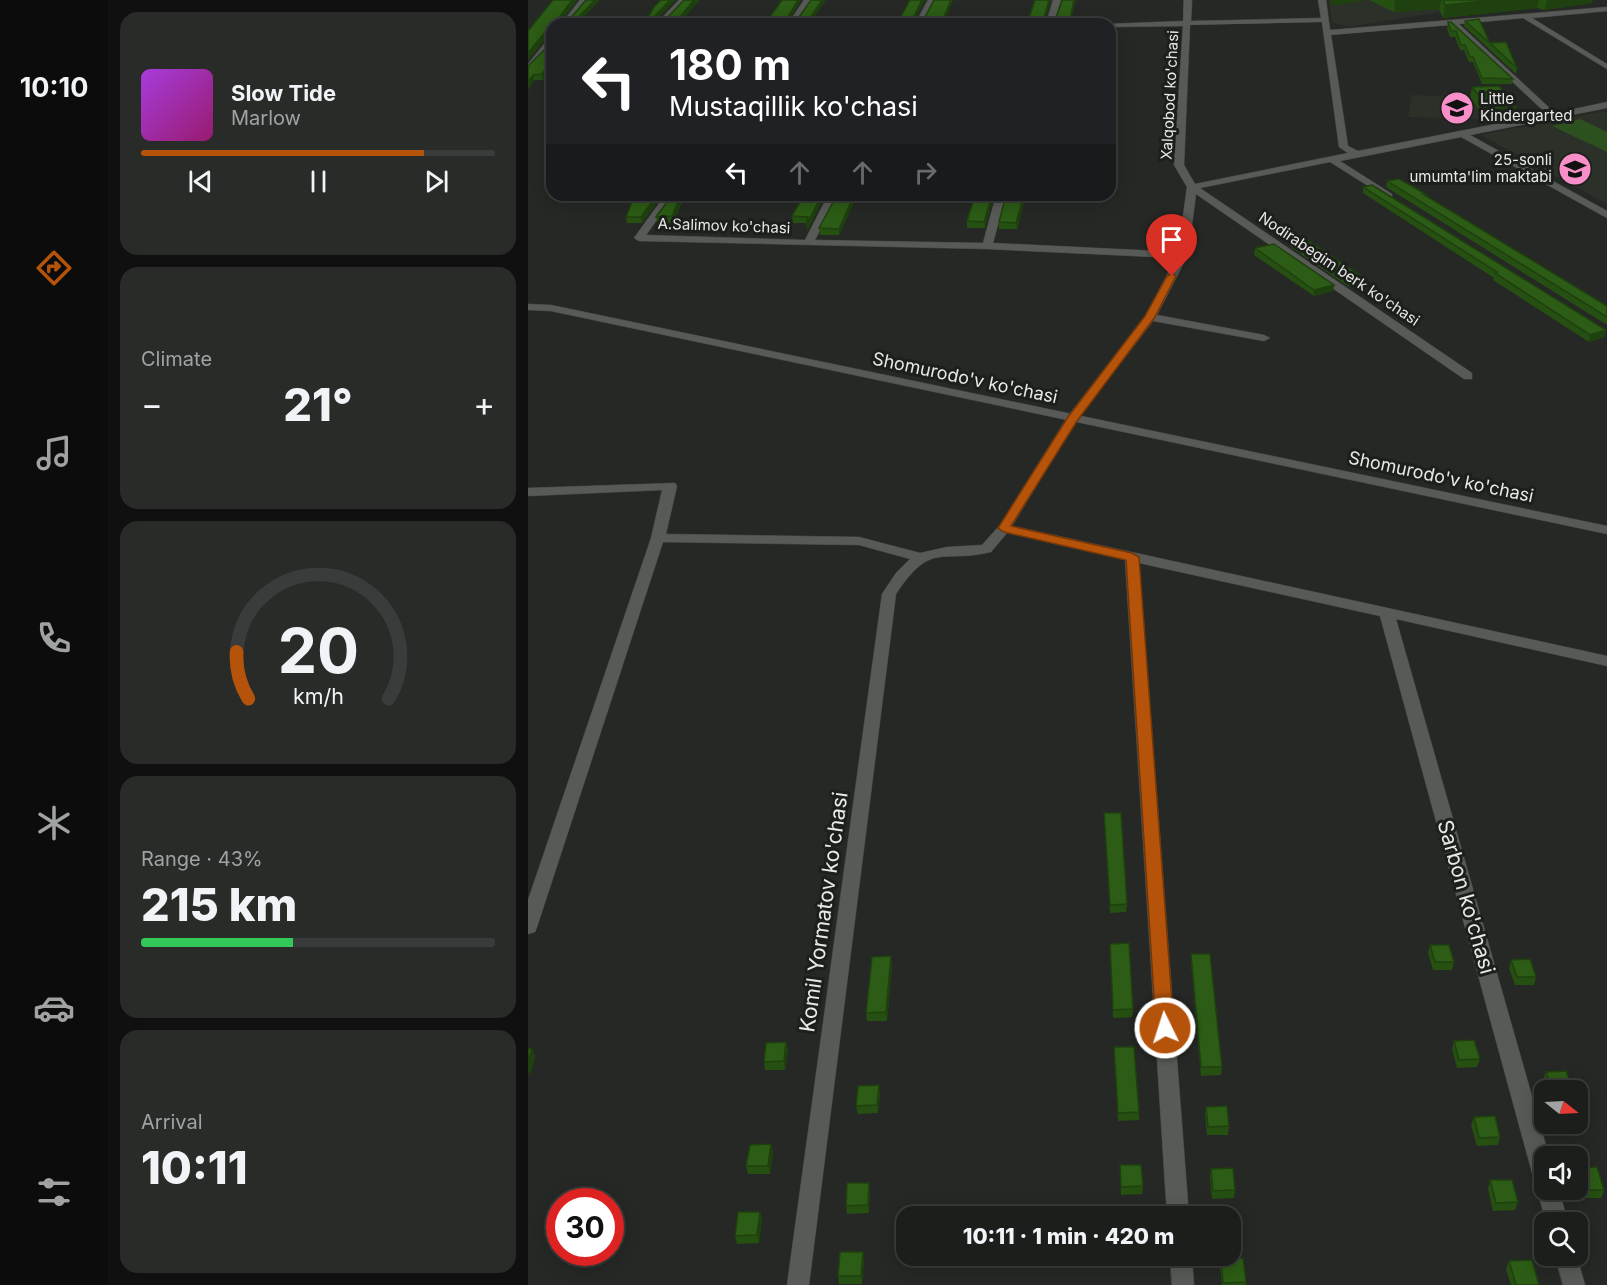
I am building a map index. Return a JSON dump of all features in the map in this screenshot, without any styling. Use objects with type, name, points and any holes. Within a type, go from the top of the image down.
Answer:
[{"type":"street","points":[[570,18],[584,0]]},
{"type":"street","points":[[666,18],[683,0]]},
{"type":"street","points":[[796,18],[808,0]]},
{"type":"street","points":[[922,18],[932,0]]},
{"type":"street","points":[[1052,18],[1057,0]]},
{"type":"street","name":"Xalqobod ko'chasi","points":[[1188,0],[1179,165],[1192,187]]},
{"type":"street","points":[[1322,0],[1344,147],[1356,154]]},
{"type":"street","points":[[1328,33],[1607,9]]},
{"type":"street","points":[[1524,16],[1607,67]]},
{"type":"street","points":[[1116,25],[1326,20]]},
{"type":"street","points":[[1452,22],[1553,115]]},
{"type":"street","points":[[528,69],[546,49]]},
{"type":"street","points":[[658,538],[859,541],[920,557],[946,551],[986,549],[1004,528],[1072,419],[1150,317],[1183,255],[1192,187],[1607,105]]},
{"type":"street","points":[[1461,133],[1607,214]]},
{"type":"street","points":[[1331,159],[1400,203]]},
{"type":"street","name":"Nodirabegim berk ko'chasi","points":[[1192,187],[1468,376]]},
{"type":"street","name":"A.Salimov ko'chasi","points":[[666,201],[639,238],[808,243],[829,201]]},
{"type":"street","points":[[987,246],[999,201]]},
{"type":"street","points":[[808,243],[987,246],[1183,255]]},
{"type":"street","name":"Shomurodo'v ko'chasi","points":[[528,307],[551,308],[1607,530]]},
{"type":"street","points":[[1150,317],[1264,338]]},
{"type":"street","points":[[528,492],[670,486],[658,538],[528,927]]},
{"type":"street","points":[[1004,528],[1607,661]]},
{"type":"street","name":"Komil Yormatov ko'chasi","points":[[798,1285],[889,594],[901,576],[920,557]]},
{"type":"street","points":[[1132,557],[1177,1206]]},
{"type":"street","name":"Sarbon ko'chasi","points":[[1387,613],[1536,1146]]},
{"type":"street","points":[[1182,1266],[1183,1285]]},
{"type":"street","points":[[1569,1266],[1574,1285]]},
{"type":"shaded area","points":[[1329,0],[1465,0],[1479,6],[1348,27],[1332,22]]},
{"type":"shaded area","name":"Little Kindergarted","points":[[1412,95],[1497,98],[1515,120],[1408,117]]},
{"type":"shaded area","name":"25-sonli umumta'lim maktabi","points":[[1604,111],[1607,113],[1607,204],[1481,135]]},
{"type":"green space","points":[[1580,119],[1607,132],[1607,152],[1552,126]]},
{"type":"building","points":[[553,0],[572,0],[559,18],[546,18],[546,31],[528,53],[528,31]]},
{"type":"building","points":[[586,0],[595,0],[578,18],[571,18]]},
{"type":"building","points":[[661,0],[670,0],[654,18],[648,18]]},
{"type":"building","points":[[684,0],[694,0],[679,18],[667,18]]},
{"type":"building","points":[[782,0],[798,0],[787,18],[769,18]]},
{"type":"building","points":[[811,0],[822,0],[810,18],[798,18]]},
{"type":"building","points":[[910,0],[922,0],[913,18],[900,18]]},
{"type":"building","points":[[934,0],[951,0],[944,18],[925,18]]},
{"type":"building","points":[[1035,0],[1049,0],[1044,18],[1029,18]]},
{"type":"building","points":[[1062,0],[1074,0],[1070,18],[1056,18]]},
{"type":"building","points":[[1443,0],[1493,0],[1445,5]]},
{"type":"building","points":[[1479,19],[1490,43],[1465,21]]},
{"type":"building","points":[[1448,22],[1451,22],[1513,79],[1482,78],[1473,57],[1470,57],[1465,45],[1461,45],[1456,31],[1451,31]]},
{"type":"building","points":[[1506,42],[1517,68],[1490,43]]},
{"type":"building","points":[[546,48],[546,68],[542,74],[533,75],[528,82],[528,66]]},
{"type":"building","points":[[1499,86],[1516,107],[1490,109],[1472,87]]},
{"type":"building","points":[[1399,179],[1607,306],[1607,317],[1387,181]]},
{"type":"building","points":[[1372,185],[1606,330],[1590,335],[1495,273],[1497,272],[1363,187]]},
{"type":"building","points":[[632,201],[653,201],[641,217],[626,217]]},
{"type":"building","points":[[668,201],[678,201],[672,216],[656,217]]},
{"type":"building","points":[[801,201],[819,201],[806,225],[808,217],[792,216]]},
{"type":"building","points":[[834,201],[851,201],[839,229],[819,228]]},
{"type":"building","points":[[973,201],[990,201],[984,222],[967,221]]},
{"type":"building","points":[[1004,201],[1022,201],[1016,223],[999,222]]},
{"type":"building","points":[[1303,237],[1363,277],[1350,281],[1290,240]]},
{"type":"building","points":[[1274,244],[1334,285],[1314,290],[1255,248]]},
{"type":"building","points":[[1104,813],[1121,813],[1127,904],[1110,905]]},
{"type":"building","points":[[1129,943],[1133,1009],[1113,1010],[1110,944]]},
{"type":"building","points":[[1430,945],[1449,945],[1454,962],[1435,962]]},
{"type":"building","points":[[1191,954],[1210,954],[1222,1067],[1201,1067]]},
{"type":"building","points":[[891,956],[886,1012],[866,1013],[872,957]]},
{"type":"building","points":[[1530,959],[1536,977],[1517,977],[1511,960]]},
{"type":"building","points":[[1474,1040],[1480,1059],[1459,1060],[1454,1041]]},
{"type":"building","points":[[786,1042],[784,1061],[764,1062],[766,1043]]},
{"type":"building","points":[[1114,1047],[1134,1047],[1139,1112],[1118,1113]]},
{"type":"building","points":[[532,1048],[528,1063],[528,1049]]},
{"type":"building","points":[[1566,1071],[1569,1080],[1549,1080],[1546,1072]]},
{"type":"building","points":[[879,1085],[877,1105],[856,1106],[858,1086]]},
{"type":"building","points":[[1227,1106],[1229,1126],[1208,1127],[1206,1107]]},
{"type":"building","points":[[1495,1116],[1500,1137],[1479,1138],[1474,1117]]},
{"type":"building","points":[[771,1144],[768,1166],[746,1166],[750,1145]]},
{"type":"building","points":[[1120,1165],[1141,1165],[1143,1186],[1121,1187]]},
{"type":"building","points":[[1588,1167],[1597,1167],[1604,1190],[1588,1190]]},
{"type":"building","points":[[1233,1168],[1235,1190],[1213,1191],[1211,1169]]},
{"type":"building","points":[[1490,1180],[1512,1180],[1518,1202],[1496,1203]]},
{"type":"building","points":[[847,1183],[869,1183],[868,1205],[846,1206]]},
{"type":"building","points":[[738,1212],[760,1212],[757,1235],[735,1236]]},
{"type":"building","points":[[840,1252],[863,1252],[861,1276],[838,1276]]},
{"type":"building","points":[[1241,1258],[1243,1258],[1246,1282],[1223,1283],[1222,1266],[1241,1266]]},
{"type":"building","points":[[1532,1260],[1539,1285],[1516,1285],[1509,1261]]},
{"type":"place","name":"Little Kindergarted","points":[[1457,108]]},
{"type":"place","name":"25-sonli umumta'lim maktabi","points":[[1575,169]]},
{"type":"route","points":[[1165,1028],[1132,557],[1004,528],[1072,419],[1150,317],[1172,276]]}]
